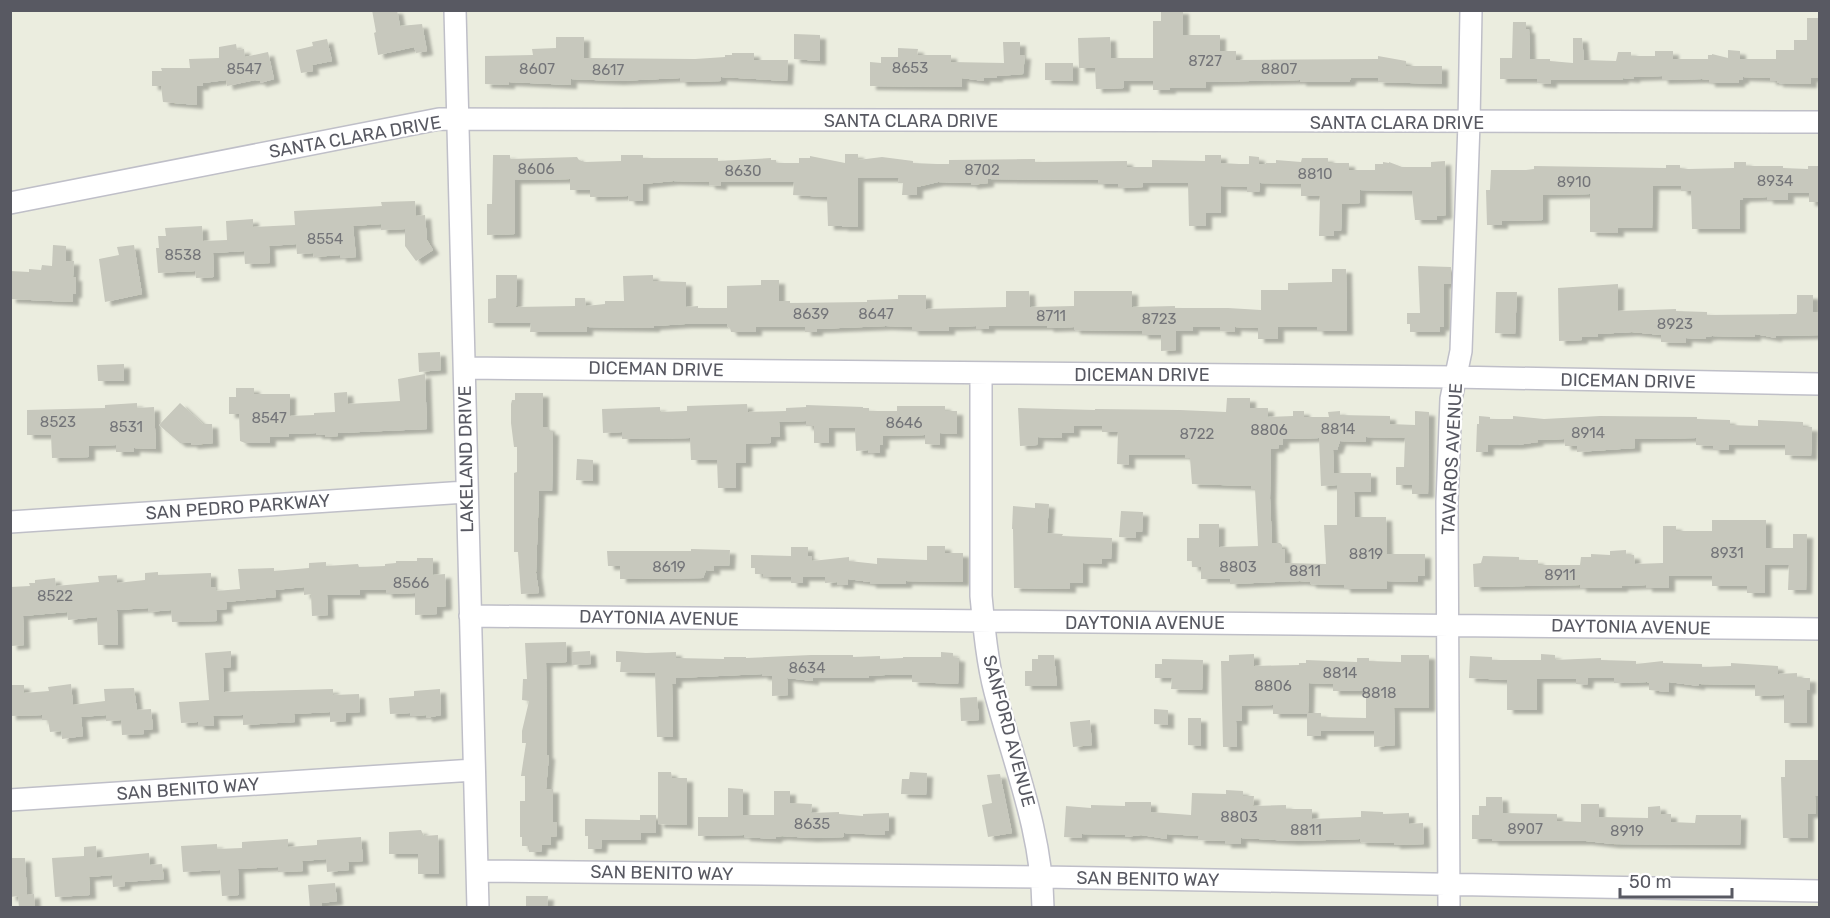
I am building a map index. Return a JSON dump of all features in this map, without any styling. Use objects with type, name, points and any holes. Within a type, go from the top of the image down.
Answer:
[{"type":"street","name":"LAKELAND DRIVE","points":[[455,10],[478,908]]},
{"type":"street","name":"TAVAROS AVENUE","points":[[1449,908],[1447,502],[1451,399],[1461,351],[1471,10]]},
{"type":"street","name":"SANTA CLARA DRIVE","points":[[10,203],[439,119],[1820,122]]},
{"type":"street","name":"DICEMAN DRIVE","points":[[465,368],[1454,377],[1820,384]]},
{"type":"street","name":"SANFORD AVENUE","points":[[981,374],[983,622],[994,689],[1034,824],[1043,877],[1043,908]]},
{"type":"street","name":"SAN PEDRO PARKWAY","points":[[10,522],[466,492]]},
{"type":"street","name":"DAYTONIA AVENUE","points":[[470,616],[1820,629]]},
{"type":"street","name":"SAN BENITO WAY","points":[[10,801],[474,770]]},
{"type":"street","name":"SAN BENITO WAY","points":[[477,871],[1043,877],[1820,891]]},
{"type":"building","points":[[372,10],[397,10],[400,26],[422,24],[427,51],[416,53],[414,47],[378,55]]},
{"type":"building","points":[[1161,10],[1183,10],[1183,35],[1220,35],[1220,51],[1236,51],[1236,60],[1378,59],[1378,56],[1406,61],[1406,66],[1442,66],[1442,84],[1378,82],[1378,78],[1351,78],[1349,82],[1300,82],[1300,80],[1206,82],[1206,88],[1153,90],[1153,81],[1124,81],[1124,88],[1096,89],[1095,68],[1079,68],[1078,38],[1110,37],[1111,58],[1153,58],[1153,21],[1161,21]]},
{"type":"building","points":[[1807,18],[1820,18],[1820,78],[1811,78],[1811,84],[1777,83],[1777,81],[1770,81],[1770,78],[1743,77],[1739,83],[1709,83],[1709,80],[1702,79],[1662,80],[1662,76],[1623,78],[1623,80],[1551,80],[1551,84],[1537,83],[1537,79],[1500,79],[1500,58],[1512,58],[1513,22],[1526,22],[1526,29],[1529,29],[1530,59],[1550,59],[1550,61],[1573,63],[1573,38],[1582,38],[1584,60],[1616,61],[1618,52],[1631,52],[1631,56],[1655,56],[1655,51],[1673,51],[1673,59],[1708,59],[1708,55],[1712,54],[1728,58],[1728,50],[1740,51],[1740,59],[1776,59],[1776,50],[1794,50],[1794,40],[1807,40]]},
{"type":"building","points":[[794,34],[820,35],[820,61],[794,59]]},
{"type":"building","points":[[556,37],[584,37],[584,58],[695,59],[725,57],[732,53],[754,53],[754,60],[788,60],[787,81],[721,77],[721,81],[680,82],[680,78],[618,81],[571,79],[571,85],[509,82],[509,85],[485,84],[485,56],[533,55],[532,49],[556,48]]},
{"type":"building","points":[[327,39],[332,61],[312,65],[313,71],[301,73],[296,50],[313,46],[312,42]]},
{"type":"building","points":[[1003,42],[1020,42],[1020,55],[1025,55],[1023,74],[984,78],[984,81],[962,78],[962,87],[870,86],[870,62],[881,63],[881,57],[898,57],[898,48],[918,49],[917,55],[951,55],[951,62],[1004,63]]},
{"type":"building","points":[[236,44],[237,50],[244,49],[245,57],[268,52],[274,79],[260,83],[255,80],[227,86],[226,80],[203,83],[203,86],[197,86],[197,105],[163,102],[161,86],[152,86],[152,71],[162,71],[161,68],[190,68],[189,59],[219,58],[219,47]]},
{"type":"building","points":[[1045,63],[1073,63],[1073,81],[1045,80]]},
{"type":"building","points":[[845,154],[858,154],[858,160],[882,157],[913,161],[913,163],[937,164],[949,164],[949,160],[1127,161],[1127,167],[1152,167],[1152,160],[1205,161],[1205,155],[1221,155],[1221,163],[1239,164],[1249,164],[1249,156],[1259,157],[1259,164],[1276,163],[1276,160],[1301,162],[1302,158],[1328,158],[1328,163],[1349,163],[1349,170],[1375,170],[1375,164],[1383,164],[1383,162],[1402,167],[1431,167],[1431,162],[1445,161],[1446,215],[1437,216],[1437,220],[1415,220],[1412,191],[1360,190],[1360,203],[1342,204],[1341,231],[1334,231],[1334,236],[1319,236],[1320,196],[1301,196],[1301,184],[1260,183],[1259,192],[1247,192],[1247,187],[1221,186],[1221,213],[1206,213],[1206,226],[1189,226],[1188,183],[1143,183],[1143,187],[1118,188],[1118,184],[1098,184],[1098,180],[988,179],[988,183],[971,185],[971,183],[938,182],[917,187],[917,195],[902,195],[903,183],[898,183],[899,178],[858,178],[858,227],[842,227],[828,226],[827,197],[793,195],[794,182],[721,182],[721,186],[709,185],[709,182],[673,181],[643,184],[643,201],[629,201],[628,196],[590,197],[590,190],[570,190],[570,179],[515,180],[515,234],[487,235],[487,204],[492,204],[493,155],[510,155],[510,159],[577,157],[585,162],[621,161],[621,155],[643,155],[643,158],[718,158],[718,161],[771,158],[771,160],[776,160],[776,163],[799,163],[799,158],[810,158],[810,156],[845,163]]},
{"type":"building","points":[[1734,162],[1746,162],[1746,166],[1783,166],[1783,168],[1808,169],[1808,166],[1820,166],[1820,202],[1809,202],[1809,193],[1788,193],[1788,200],[1767,200],[1767,197],[1743,198],[1740,200],[1740,229],[1692,229],[1691,191],[1681,191],[1681,186],[1653,186],[1652,228],[1618,228],[1618,233],[1590,232],[1590,194],[1543,195],[1543,220],[1502,221],[1502,225],[1487,225],[1486,190],[1490,190],[1491,170],[1526,170],[1534,169],[1534,166],[1666,168],[1666,165],[1680,165],[1680,168],[1688,169],[1734,168]]},
{"type":"building","points":[[415,201],[416,216],[425,215],[427,240],[433,250],[416,261],[405,246],[405,229],[381,230],[381,224],[353,226],[356,257],[340,258],[340,255],[314,257],[313,253],[297,254],[296,244],[269,246],[270,263],[245,264],[244,251],[213,253],[214,277],[196,278],[195,271],[158,273],[156,248],[159,248],[158,236],[166,236],[165,228],[202,226],[203,241],[227,240],[226,221],[253,219],[253,227],[295,225],[294,211],[382,206],[381,202]]},
{"type":"building","points":[[53,245],[66,246],[66,261],[74,261],[73,277],[76,277],[76,294],[73,294],[73,302],[10,299],[10,271],[29,272],[29,269],[41,270],[42,265],[52,266]]},
{"type":"building","points":[[134,245],[142,294],[105,302],[99,259],[119,255],[117,247]]},
{"type":"building","points":[[1418,266],[1451,267],[1451,284],[1444,284],[1444,327],[1440,327],[1440,332],[1410,332],[1410,324],[1407,324],[1407,313],[1420,313]]},
{"type":"building","points":[[1332,269],[1346,269],[1347,331],[1317,331],[1317,327],[1278,327],[1278,339],[1258,339],[1258,328],[1235,327],[1235,332],[1220,331],[1220,327],[1193,327],[1193,331],[1176,331],[1176,350],[1161,351],[1161,335],[1142,335],[1142,331],[1074,330],[1074,327],[989,326],[989,329],[976,329],[976,326],[949,327],[949,331],[912,331],[912,327],[886,326],[817,329],[817,332],[805,332],[805,327],[756,327],[756,332],[731,332],[727,324],[685,324],[654,326],[654,328],[587,327],[587,332],[530,332],[531,323],[488,323],[488,299],[496,298],[496,275],[517,275],[516,307],[575,306],[575,298],[585,298],[586,306],[605,304],[605,301],[624,301],[623,276],[653,275],[653,281],[686,282],[686,307],[698,306],[698,308],[727,308],[727,286],[761,285],[761,280],[779,280],[779,301],[790,301],[790,303],[867,302],[867,300],[898,299],[898,295],[926,295],[926,309],[1006,307],[1006,291],[1029,291],[1030,307],[1074,306],[1074,291],[1132,291],[1132,307],[1175,306],[1175,308],[1261,310],[1261,290],[1288,290],[1288,283],[1332,282]]},
{"type":"building","points":[[1618,284],[1618,311],[1676,309],[1676,311],[1707,312],[1707,315],[1796,314],[1797,295],[1813,295],[1813,312],[1820,312],[1820,335],[1776,336],[1776,338],[1755,334],[1755,337],[1712,336],[1706,339],[1686,338],[1686,343],[1661,342],[1661,335],[1632,332],[1598,334],[1598,337],[1582,337],[1582,340],[1559,341],[1558,288]]},
{"type":"building","points":[[1496,292],[1517,292],[1515,334],[1495,333]]},
{"type":"building","points":[[440,352],[441,370],[419,372],[418,353]]},
{"type":"building","points":[[124,364],[124,381],[98,381],[97,365]]},
{"type":"building","points":[[425,374],[427,429],[338,433],[338,436],[325,437],[325,435],[316,435],[316,433],[289,434],[289,437],[270,437],[270,443],[245,443],[240,441],[239,414],[229,414],[229,397],[236,397],[236,388],[254,388],[254,394],[290,394],[290,416],[314,415],[314,413],[335,412],[334,393],[347,392],[348,404],[400,401],[398,379]]},
{"type":"building","points":[[515,393],[543,393],[543,427],[549,427],[549,431],[553,431],[552,491],[539,491],[536,573],[539,593],[521,594],[518,552],[514,552],[514,473],[517,472],[517,447],[514,447],[511,404],[512,400],[515,400]]},
{"type":"building","points":[[1227,398],[1250,398],[1250,408],[1268,408],[1268,417],[1293,416],[1293,411],[1304,411],[1304,417],[1329,417],[1328,412],[1340,411],[1340,415],[1390,416],[1390,424],[1415,425],[1415,411],[1429,412],[1428,494],[1412,494],[1412,485],[1396,485],[1396,467],[1404,467],[1405,438],[1366,437],[1366,442],[1340,441],[1337,450],[1333,450],[1334,473],[1371,473],[1371,492],[1354,492],[1355,517],[1386,517],[1387,554],[1425,554],[1425,576],[1418,576],[1418,582],[1387,581],[1387,589],[1344,589],[1344,585],[1310,584],[1310,582],[1300,581],[1230,584],[1230,579],[1201,579],[1201,567],[1192,567],[1192,561],[1187,561],[1187,538],[1199,538],[1199,524],[1219,524],[1219,547],[1258,546],[1255,489],[1251,489],[1251,486],[1192,484],[1190,458],[1185,458],[1185,455],[1129,455],[1129,465],[1117,464],[1118,432],[1102,432],[1102,426],[1074,426],[1074,433],[1062,433],[1062,438],[1038,437],[1037,445],[1020,446],[1018,408],[1226,412]],"holes":[[[1319,438],[1321,486],[1337,485],[1337,525],[1324,525],[1326,564],[1285,563],[1285,549],[1282,549],[1280,543],[1272,543],[1271,449],[1283,445],[1283,439]]]},
{"type":"building","points":[[137,403],[137,408],[154,407],[156,449],[134,448],[134,452],[116,452],[116,445],[89,446],[89,457],[52,458],[51,435],[27,435],[27,410],[105,408],[105,405]]},
{"type":"building","points":[[180,403],[203,424],[212,424],[213,443],[192,445],[191,443],[180,443],[159,425]]},
{"type":"building","points":[[747,404],[748,412],[786,411],[786,408],[806,407],[806,405],[863,407],[869,408],[869,411],[897,411],[897,406],[945,406],[945,411],[957,411],[957,434],[940,433],[940,445],[925,444],[925,435],[883,436],[880,453],[868,453],[868,450],[856,451],[855,428],[829,428],[829,443],[814,443],[814,426],[806,426],[806,421],[779,422],[780,437],[771,437],[771,443],[746,444],[746,463],[736,463],[736,488],[718,488],[717,460],[691,460],[690,438],[622,439],[622,432],[603,433],[602,409],[660,407],[660,412],[687,411],[687,406]]},
{"type":"building","points":[[1479,416],[1490,417],[1490,419],[1513,419],[1513,416],[1544,419],[1600,416],[1697,417],[1697,419],[1730,420],[1730,425],[1758,426],[1758,420],[1803,422],[1803,427],[1812,427],[1811,456],[1785,455],[1785,445],[1729,445],[1729,450],[1713,450],[1713,446],[1696,445],[1696,438],[1635,439],[1635,448],[1577,452],[1577,446],[1565,446],[1564,439],[1537,440],[1538,442],[1517,445],[1488,445],[1488,452],[1476,452]]},
{"type":"building","points":[[577,459],[593,460],[593,481],[576,480]]},
{"type":"building","points":[[1035,503],[1049,504],[1047,533],[1063,534],[1062,536],[1112,538],[1111,559],[1102,559],[1102,564],[1083,563],[1083,583],[1070,583],[1070,589],[1014,588],[1013,506],[1035,508]]},
{"type":"building","points":[[1121,511],[1143,512],[1142,532],[1136,532],[1136,538],[1119,537]]},
{"type":"building","points":[[1712,520],[1766,520],[1766,548],[1793,548],[1793,534],[1807,534],[1806,590],[1788,590],[1789,565],[1765,565],[1765,593],[1747,593],[1747,586],[1712,586],[1712,576],[1669,576],[1669,588],[1646,588],[1646,585],[1622,586],[1622,588],[1580,588],[1580,585],[1474,587],[1473,564],[1481,563],[1483,556],[1538,560],[1538,565],[1580,565],[1581,557],[1591,557],[1591,554],[1610,555],[1610,551],[1626,550],[1626,555],[1634,555],[1635,564],[1663,563],[1663,526],[1676,526],[1676,531],[1712,531]]},
{"type":"building","points":[[927,546],[945,546],[945,553],[963,553],[963,582],[906,581],[906,584],[870,584],[870,582],[848,579],[848,585],[837,585],[837,582],[825,583],[825,577],[803,577],[803,583],[791,583],[791,577],[763,577],[763,574],[755,574],[755,568],[751,568],[751,555],[791,556],[791,547],[808,547],[808,556],[812,556],[812,561],[849,557],[849,561],[877,564],[877,558],[927,560]]},
{"type":"building","points":[[691,549],[730,550],[729,566],[714,566],[714,571],[706,570],[703,578],[620,579],[620,566],[608,566],[607,551],[691,551]]},
{"type":"building","points":[[417,558],[433,558],[433,575],[445,574],[446,606],[437,607],[437,614],[415,615],[415,593],[386,594],[386,590],[360,590],[360,595],[327,595],[328,615],[312,616],[311,594],[304,595],[304,587],[275,590],[276,597],[226,602],[227,609],[216,610],[217,621],[172,622],[171,610],[148,612],[148,608],[117,610],[118,645],[98,645],[97,617],[68,620],[67,612],[23,616],[24,645],[11,646],[10,587],[30,586],[29,583],[35,583],[35,580],[55,578],[56,586],[99,582],[98,576],[117,575],[117,583],[145,580],[145,573],[158,572],[158,575],[211,573],[211,587],[216,587],[216,591],[240,589],[238,569],[274,568],[274,571],[309,568],[309,563],[326,562],[326,566],[358,564],[359,567],[385,566],[385,564],[396,563],[396,561],[417,561]]},
{"type":"building","points":[[566,642],[567,662],[546,663],[547,755],[549,755],[546,789],[553,789],[553,822],[557,822],[557,836],[551,837],[551,845],[542,845],[541,852],[529,852],[529,846],[522,846],[522,837],[520,837],[520,801],[525,801],[525,776],[521,776],[526,743],[522,743],[522,731],[529,701],[522,700],[523,679],[527,679],[525,643]]},
{"type":"building","points":[[231,651],[231,667],[223,668],[224,692],[333,689],[333,695],[359,694],[360,712],[346,713],[346,721],[330,722],[330,712],[294,714],[295,722],[243,725],[243,715],[213,716],[214,726],[198,726],[198,722],[181,723],[179,702],[209,700],[205,653]]},
{"type":"building","points":[[590,651],[591,664],[572,665],[572,652]]},
{"type":"building","points":[[616,651],[676,652],[676,658],[724,659],[724,657],[853,655],[853,657],[880,656],[880,659],[941,657],[941,652],[953,653],[953,657],[959,658],[958,684],[912,682],[912,675],[813,678],[813,681],[787,678],[788,695],[772,696],[772,676],[762,676],[762,674],[676,678],[676,684],[672,684],[673,737],[657,737],[655,673],[620,672],[621,662],[616,662]]},
{"type":"building","points":[[1254,654],[1254,666],[1299,665],[1299,663],[1306,663],[1306,660],[1357,662],[1357,658],[1369,658],[1369,661],[1401,662],[1401,655],[1429,655],[1429,708],[1394,708],[1395,745],[1374,747],[1374,731],[1321,731],[1321,736],[1307,736],[1307,714],[1273,714],[1273,705],[1242,706],[1242,721],[1236,721],[1237,747],[1223,747],[1221,661],[1229,661],[1229,655]],"holes":[[[1309,683],[1333,684],[1333,691],[1366,691],[1366,718],[1321,717],[1321,713],[1308,713]]]},
{"type":"building","points":[[1541,654],[1555,655],[1555,660],[1601,658],[1601,660],[1636,661],[1636,664],[1663,661],[1663,663],[1702,664],[1702,667],[1731,666],[1731,663],[1778,666],[1778,674],[1797,673],[1797,678],[1810,678],[1810,690],[1807,690],[1807,723],[1784,723],[1784,695],[1755,696],[1755,685],[1699,684],[1699,686],[1669,682],[1669,692],[1649,690],[1647,682],[1614,683],[1614,678],[1588,678],[1587,685],[1576,684],[1576,679],[1537,679],[1537,710],[1507,710],[1507,680],[1469,678],[1470,656],[1492,657],[1492,660],[1541,660]]},
{"type":"building","points":[[1038,655],[1054,655],[1057,686],[1025,686],[1025,671],[1032,671],[1032,659],[1038,659]]},
{"type":"building","points":[[1162,659],[1203,660],[1202,690],[1171,689],[1172,678],[1155,678],[1155,664],[1162,664]]},
{"type":"building","points":[[71,684],[73,705],[105,701],[104,689],[134,688],[137,710],[151,709],[153,729],[144,730],[144,734],[122,735],[121,720],[106,721],[106,715],[81,717],[83,736],[62,739],[61,731],[50,732],[48,720],[42,720],[42,715],[10,716],[10,685],[24,685],[24,693],[49,691],[48,687]]},
{"type":"building","points":[[440,689],[441,715],[426,718],[426,715],[411,716],[410,713],[390,714],[389,698],[414,696],[414,691]]},
{"type":"building","points":[[977,697],[979,720],[961,721],[960,698]]},
{"type":"building","points":[[1154,709],[1168,710],[1168,725],[1154,724]]},
{"type":"building","points":[[1188,718],[1201,718],[1201,746],[1188,745]]},
{"type":"building","points":[[1090,720],[1092,745],[1073,747],[1070,722]]},
{"type":"building","points":[[1785,760],[1820,760],[1820,796],[1815,796],[1816,814],[1808,814],[1808,838],[1783,838],[1781,777],[1785,777]]},
{"type":"building","points":[[658,772],[671,772],[672,778],[687,778],[687,825],[658,824]]},
{"type":"building","points":[[910,772],[927,773],[926,795],[901,794],[902,779],[909,779]]},
{"type":"building","points":[[1000,774],[1012,833],[988,837],[982,805],[992,803],[987,775]]},
{"type":"building","points":[[728,788],[743,789],[743,815],[774,815],[774,791],[790,791],[790,803],[812,804],[811,813],[839,812],[839,814],[863,816],[863,814],[889,813],[889,831],[885,831],[885,835],[844,833],[844,837],[782,836],[776,839],[744,837],[744,835],[698,836],[698,817],[728,817]]},
{"type":"building","points":[[1226,790],[1243,791],[1243,796],[1254,796],[1253,806],[1286,805],[1286,809],[1312,809],[1312,819],[1361,817],[1361,811],[1383,812],[1383,814],[1409,813],[1409,824],[1423,823],[1424,844],[1394,845],[1394,843],[1360,842],[1360,839],[1293,841],[1241,838],[1241,844],[1225,844],[1225,841],[1198,840],[1199,836],[1167,834],[1167,839],[1141,835],[1125,837],[1125,835],[1082,834],[1082,838],[1064,837],[1066,806],[1091,808],[1091,805],[1125,806],[1125,802],[1151,802],[1151,812],[1191,815],[1192,793],[1226,794]]},
{"type":"building","points":[[1486,797],[1502,797],[1503,813],[1557,814],[1557,821],[1581,822],[1581,804],[1599,804],[1599,817],[1648,818],[1648,807],[1660,806],[1661,814],[1671,814],[1671,822],[1695,823],[1696,815],[1741,815],[1740,845],[1613,844],[1586,841],[1472,839],[1472,815],[1479,815],[1479,806],[1486,806]]},
{"type":"building","points":[[640,815],[656,815],[656,833],[641,833],[641,840],[602,840],[601,849],[588,849],[585,819],[640,820]]},
{"type":"building","points":[[421,830],[424,836],[438,835],[439,874],[418,874],[418,854],[389,854],[389,832]]},
{"type":"building","points":[[361,837],[363,861],[348,862],[349,870],[327,872],[326,859],[302,861],[303,871],[278,872],[278,867],[238,869],[239,895],[222,896],[220,870],[183,872],[181,846],[217,844],[217,849],[242,848],[242,842],[288,839],[288,847],[317,845],[317,840]]},
{"type":"building","points":[[96,846],[97,858],[149,853],[150,865],[162,864],[164,879],[125,882],[125,886],[113,887],[112,875],[89,877],[90,895],[55,897],[52,858],[84,856],[84,847]]},
{"type":"building","points":[[10,858],[25,858],[27,895],[34,894],[35,908],[19,908],[18,896],[10,897]]},
{"type":"building","points":[[335,883],[337,901],[322,903],[322,908],[310,908],[308,885]]},
{"type":"building","points":[[526,896],[548,896],[547,908],[526,908]]}]
